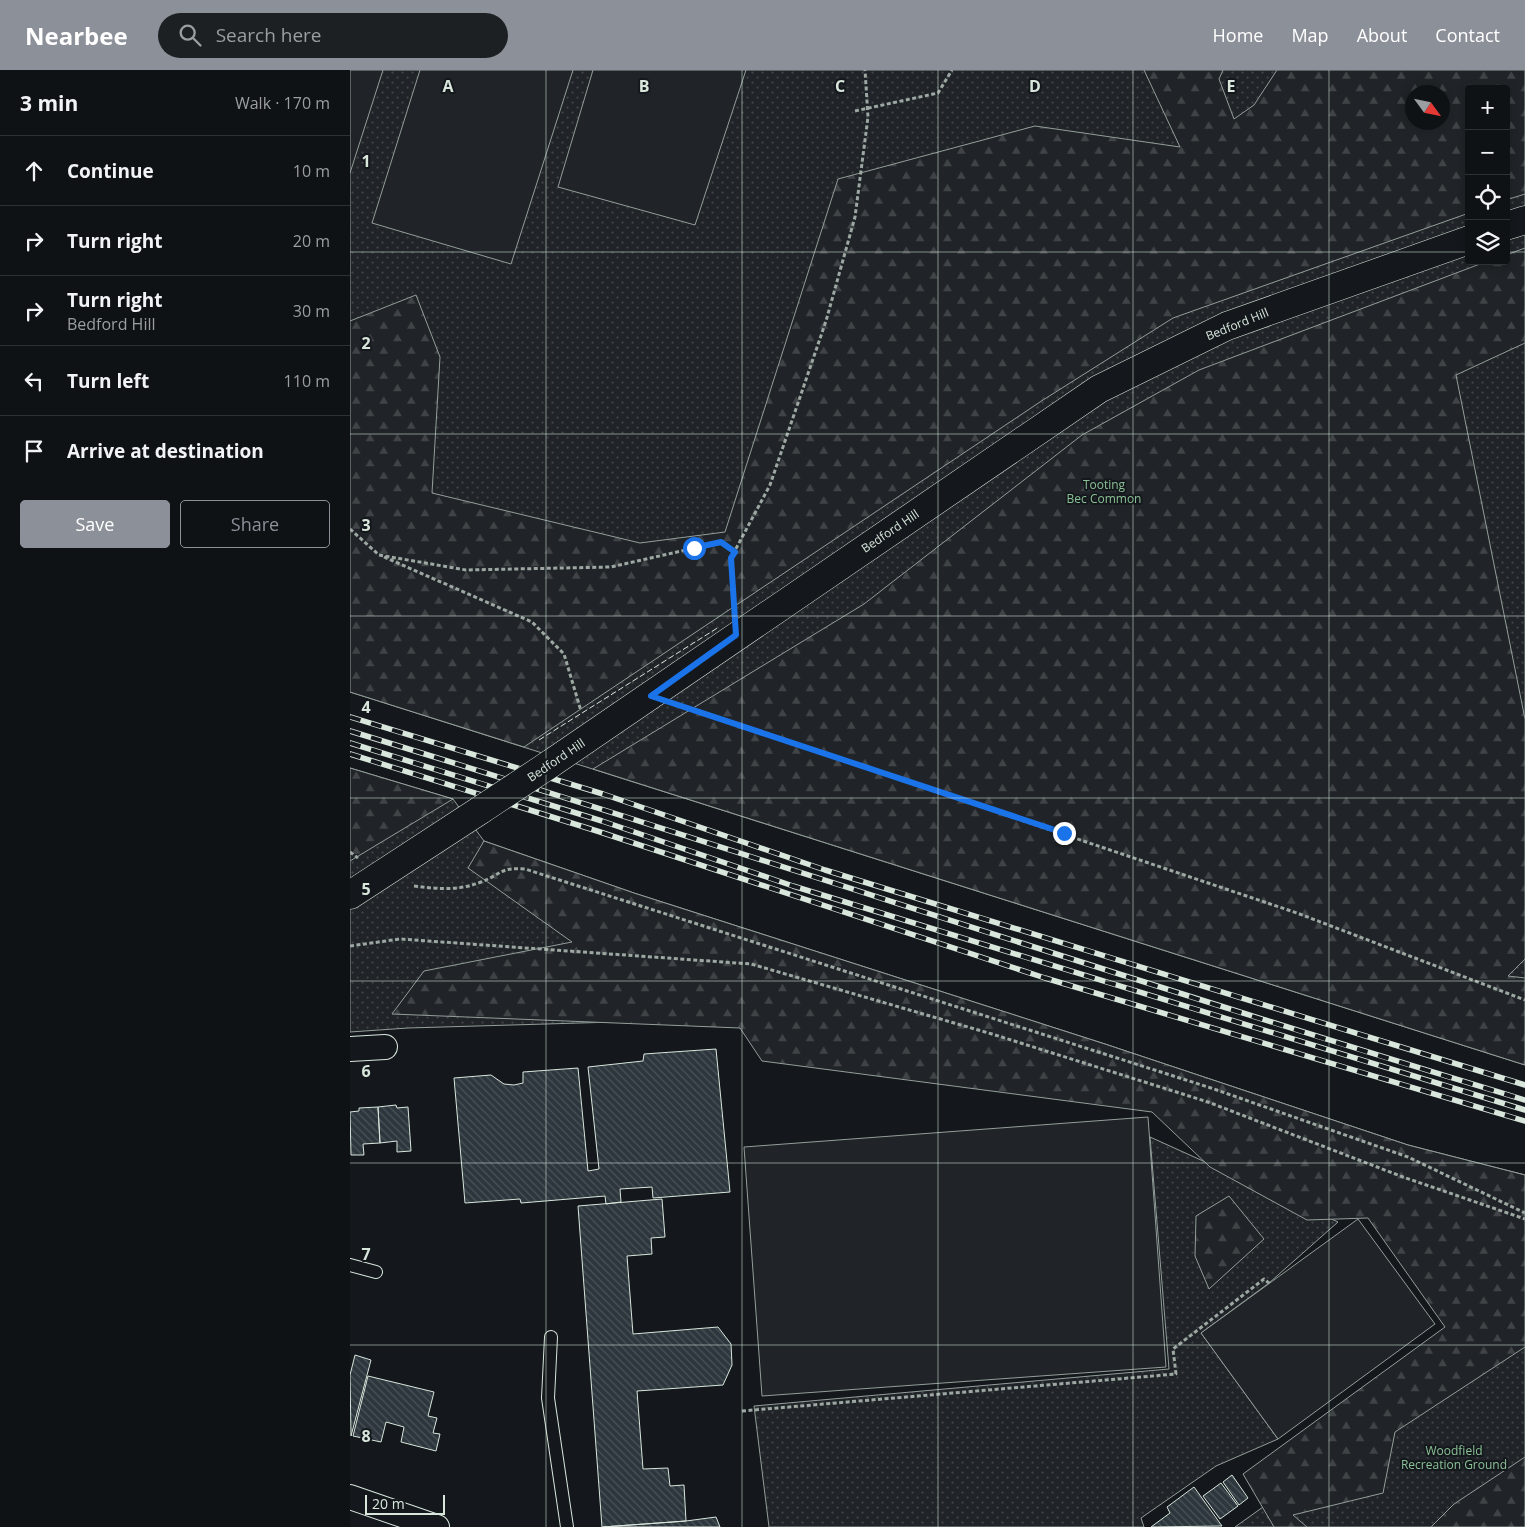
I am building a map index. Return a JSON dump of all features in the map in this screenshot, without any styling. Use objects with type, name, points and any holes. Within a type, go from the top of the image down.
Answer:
[{"type":"main road","points":[[1510,225],[1525,220]]},
{"type":"main road","name":"Bedford Hill","points":[[350,895],[651,696],[736,635],[1099,389],[1227,326],[1465,241]]},
{"type":"street","points":[[350,1049],[385,1047]]},
{"type":"street","points":[[350,1497],[438,1527]]},
{"type":"lane","points":[[350,1265],[376,1272]]},
{"type":"lane","points":[[550,1337],[548,1398],[567,1527]]},
{"type":"path","points":[[736,635],[731,558],[770,485],[826,321],[855,217],[867,109],[865,70]]},
{"type":"path","points":[[855,111],[938,93],[952,70]]},
{"type":"path","points":[[350,529],[379,555],[532,622],[564,654],[582,713],[594,734]]},
{"type":"path","points":[[379,555],[466,570],[611,566],[721,542],[735,552]]},
{"type":"path","points":[[651,696],[1297,913],[1525,1000]]},
{"type":"path","points":[[380,875],[407,886],[446,890],[480,883],[508,868],[525,869],[1212,1088],[1408,1157],[1525,1213]]},
{"type":"path","points":[[350,946],[400,939],[751,964],[992,1034],[1208,1102],[1403,1177],[1525,1219]]},
{"type":"path","points":[[742,1411],[1176,1374],[1172,1350],[1264,1279],[1269,1284]]},
{"type":"green space","name":"Tooting Bec Common","points":[[350,70],[1525,70],[1525,1065],[350,692]]},
{"type":"green space","points":[[350,70],[383,70],[350,173]]},
{"type":"green space","points":[[420,70],[573,70],[511,264],[372,223]]},
{"type":"green space","points":[[593,70],[746,70],[695,225],[558,187]]},
{"type":"green space","points":[[1144,70],[1223,70],[1219,79],[1234,119],[1254,105],[1277,70],[1525,70],[1525,194],[1510,199],[1510,85],[1465,85],[1465,214],[1173,318],[1043,400],[524,747],[350,692],[350,321],[416,295],[440,357],[432,493],[640,543],[725,532],[838,179],[1035,126],[1180,147]]},
{"type":"green space","points":[[1525,248],[1525,343],[1456,375],[1525,719],[1525,959],[1508,976],[1525,978],[1525,1065],[593,769],[864,604],[1082,435],[1199,370],[1477,265],[1510,265],[1510,254]]},
{"type":"green space","points":[[350,768],[453,799],[484,841],[634,893],[1105,1044],[1408,1145],[1525,1175],[1072,1070],[718,1019],[408,1028],[350,1032]]},
{"type":"green space","points":[[350,768],[453,799],[350,861]]},
{"type":"green space","points":[[484,841],[634,893],[1105,1044],[1408,1145],[1525,1175],[1525,1347],[1395,1432],[1383,1493],[1293,1515],[1307,1527],[1274,1527],[1243,1474],[1445,1327],[1368,1218],[1307,1220],[1210,1167],[1152,1112],[762,1061],[740,1028],[392,1014],[424,971],[572,942],[468,868]]},
{"type":"green space","points":[[1148,1117],[1166,1367],[762,1396],[744,1147]]},
{"type":"green space","points":[[1150,1137],[1338,1222],[1269,1283],[1201,1333],[1278,1439],[1216,1466],[1141,1518],[1144,1527],[769,1527],[754,1406],[1169,1369]]},
{"type":"green space","points":[[1229,1196],[1264,1239],[1209,1289],[1195,1256],[1196,1216]]},
{"type":"green space","points":[[1358,1219],[1435,1324],[1278,1439],[1201,1333]]},
{"type":"green space","name":"Woodfield Recreation Ground","points":[[1525,1320],[1525,1527],[1235,1527]]},
{"type":"green space","points":[[1525,1457],[1525,1527],[1431,1527],[1454,1504]]},
{"type":"building","points":[[716,1049],[730,1192],[653,1198],[652,1187],[620,1189],[621,1202],[606,1204],[605,1196],[521,1203],[520,1199],[465,1203],[454,1078],[491,1075],[504,1084],[514,1085],[523,1083],[523,1072],[578,1068],[588,1171],[599,1169],[588,1067],[643,1061],[644,1054]]},
{"type":"building","points":[[396,1105],[397,1108],[408,1107],[411,1151],[397,1152],[397,1141],[380,1143],[378,1107]]},
{"type":"building","points":[[378,1107],[380,1143],[363,1144],[364,1155],[351,1155],[350,1112],[359,1111],[359,1108]]},
{"type":"building","points":[[662,1199],[665,1237],[651,1238],[652,1254],[627,1256],[633,1334],[718,1327],[731,1344],[732,1365],[723,1385],[637,1391],[643,1469],[668,1468],[670,1486],[684,1485],[686,1521],[602,1527],[578,1206]]},
{"type":"building","points":[[355,1355],[371,1360],[351,1436],[350,1375]]},
{"type":"building","points":[[368,1376],[434,1392],[428,1416],[437,1418],[433,1433],[440,1434],[436,1451],[401,1442],[404,1427],[386,1422],[381,1442],[353,1436]]},
{"type":"building","points":[[1232,1475],[1248,1498],[1239,1505],[1223,1482]]},
{"type":"building","points":[[1221,1483],[1238,1506],[1220,1519],[1203,1496]]},
{"type":"building","points":[[1194,1487],[1222,1526],[1151,1527],[1170,1513],[1167,1507]]},
{"type":"building","points":[[716,1517],[720,1527],[603,1527],[686,1521]]},
{"type":"railway","points":[[350,717],[603,794],[825,870],[1525,1085]]},
{"type":"railway","points":[[350,731],[1525,1100]]},
{"type":"railway","points":[[350,743],[602,821],[793,886],[1525,1110]]},
{"type":"railway","points":[[350,754],[597,831],[1045,978],[1525,1121]]},
{"type":"fence","points":[[539,740],[719,627]]},
{"type":"route","points":[[694,548],[721,542],[735,552],[731,558],[736,635],[651,696],[1064,833]]}]
